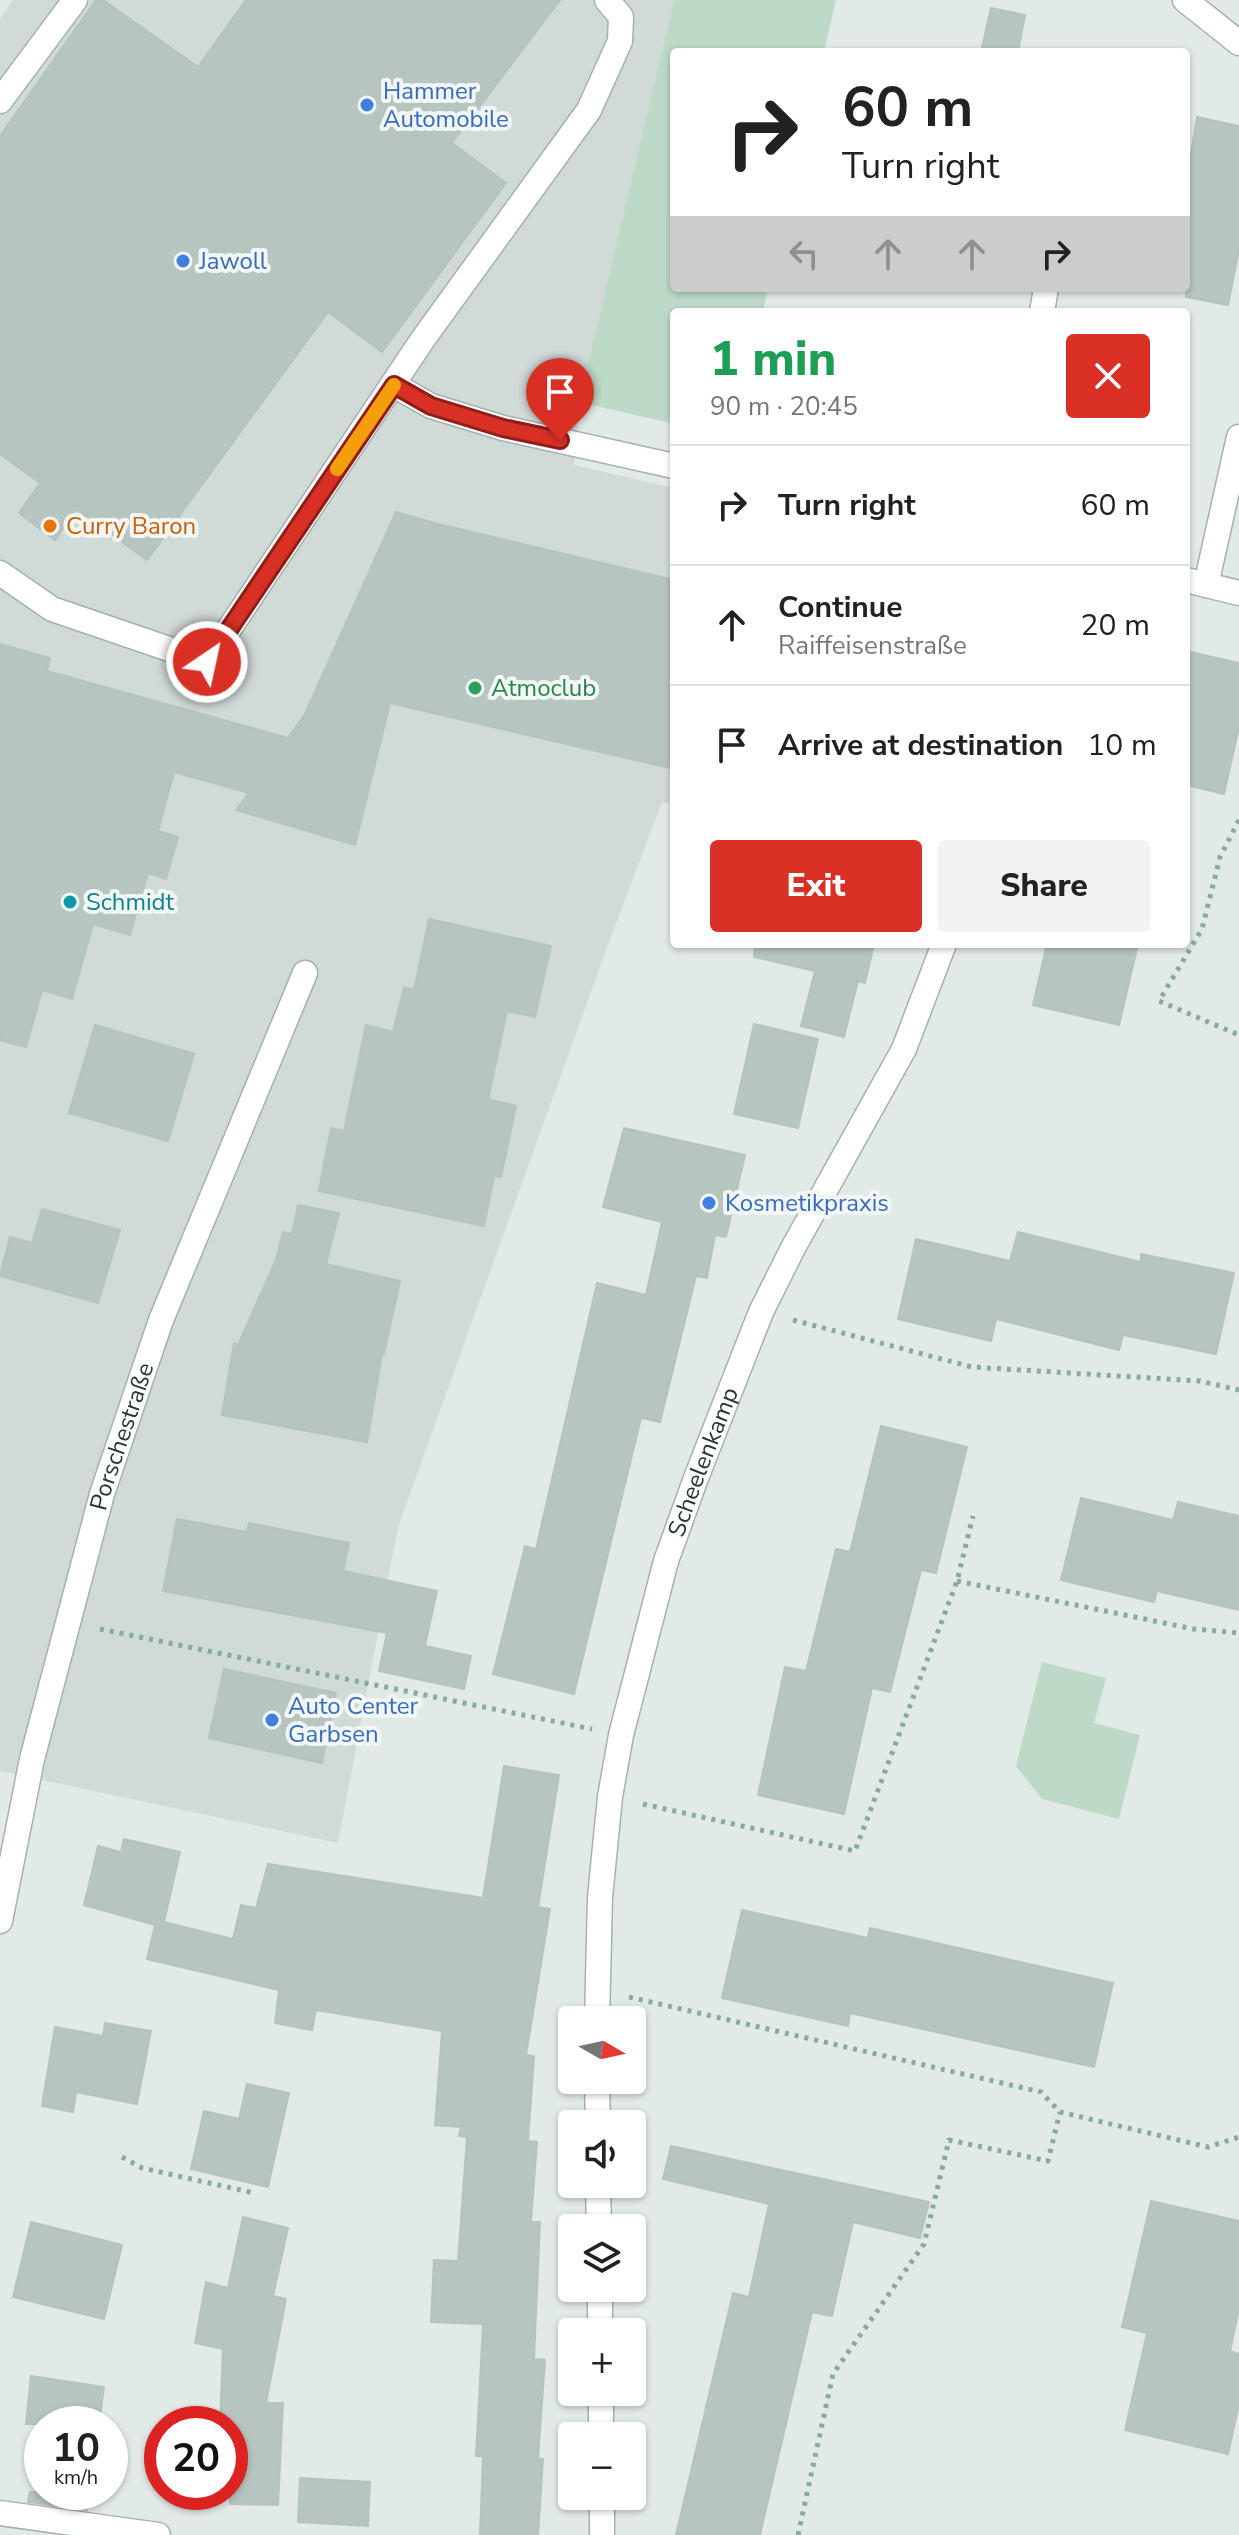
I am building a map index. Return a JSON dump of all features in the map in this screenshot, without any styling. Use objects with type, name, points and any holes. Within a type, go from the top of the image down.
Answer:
[{"type":"street","points":[[0,101],[75,0]]},
{"type":"street","points":[[0,573],[52,609],[207,662],[423,339],[589,110],[620,41],[621,17],[607,0]]},
{"type":"street","points":[[1185,0],[1239,43]]},
{"type":"street","points":[[394,385],[431,406],[503,428],[670,465]]},
{"type":"street","points":[[1239,437],[1196,582],[1239,593]]},
{"type":"street","name":"Scheelenkamp","points":[[597,2006],[600,1897],[610,1797],[621,1735],[666,1561],[761,1312],[793,1248],[904,1049],[942,948]]},
{"type":"street","name":"Porschestraße","points":[[0,1921],[32,1759],[102,1494],[146,1361],[305,973]]},
{"type":"street","points":[[602,2510],[602,2535]]},
{"type":"street","points":[[0,2513],[158,2535]]},
{"type":"path","points":[[1239,820],[1220,857],[1202,929],[1159,1001],[1239,1035]]},
{"type":"path","points":[[761,1312],[972,1367],[1200,1381],[1239,1390]]},
{"type":"path","points":[[610,1797],[855,1851],[957,1581],[973,1516]]},
{"type":"path","points":[[957,1581],[1194,1629],[1239,1633]]},
{"type":"path","points":[[66,1622],[621,1735]]},
{"type":"path","points":[[597,1990],[1041,2092],[1060,2112],[1208,2147],[1239,2137]]},
{"type":"path","points":[[798,2535],[833,2374],[924,2244],[949,2140],[1048,2161],[1060,2112]]},
{"type":"path","points":[[122,2157],[142,2168],[254,2193]]},
{"type":"shaded area","points":[[13,0],[674,0],[579,402],[574,465],[670,487],[670,804],[662,802],[609,942],[398,1527],[338,1843],[0,1771],[0,19]]},
{"type":"green space","points":[[674,0],[836,0],[825,48],[670,48],[670,292],[767,292],[764,308],[670,308],[670,423],[579,402]]},
{"type":"green space","points":[[1042,1662],[1106,1678],[1094,1723],[1140,1735],[1119,1819],[1042,1799],[1016,1766]]},
{"type":"building","name":"Jawoll","points":[[96,0],[103,0],[198,67],[246,0],[560,0],[452,143],[506,183],[382,352],[328,312],[147,560],[76,509],[55,540],[19,513],[40,483],[0,454],[0,136]]},
{"type":"building","points":[[991,8],[1025,15],[1019,48],[982,48]]},
{"type":"building","points":[[1197,117],[1239,126],[1239,250],[1228,305],[1186,297],[1186,292],[1190,292],[1190,161]]},
{"type":"building","points":[[396,512],[670,579],[670,768],[390,703],[355,845],[236,810],[249,793],[174,772],[158,831],[178,837],[166,879],[148,873],[130,935],[93,924],[72,999],[42,990],[26,1047],[0,1040],[0,644],[50,658],[47,671],[288,738],[305,714]]},
{"type":"building","points":[[1190,652],[1239,663],[1239,727],[1224,794],[1190,786]]},
{"type":"building","points":[[429,919],[551,946],[535,1017],[507,1011],[488,1099],[516,1106],[501,1177],[494,1176],[484,1226],[319,1191],[331,1128],[344,1131],[366,1025],[393,1032],[404,987],[414,990]]},
{"type":"building","points":[[755,948],[873,948],[865,983],[858,981],[844,1037],[801,1026],[815,971],[754,957]]},
{"type":"building","points":[[1046,948],[1137,948],[1119,1025],[1033,1005]]},
{"type":"building","points":[[754,1024],[818,1039],[798,1128],[734,1114]]},
{"type":"building","points":[[95,1025],[194,1054],[168,1141],[69,1113]]},
{"type":"building","points":[[624,1128],[745,1155],[726,1237],[715,1235],[707,1278],[696,1276],[660,1422],[641,1418],[574,1694],[493,1674],[525,1546],[536,1549],[597,1283],[646,1295],[662,1222],[603,1207]]},
{"type":"building","points":[[298,1205],[339,1213],[326,1264],[400,1281],[382,1353],[367,1442],[222,1415],[234,1343],[238,1345],[276,1260],[283,1232],[292,1234]]},
{"type":"building","points":[[42,1209],[120,1230],[98,1303],[0,1276],[10,1237],[32,1243]]},
{"type":"building","points":[[1018,1232],[1141,1262],[1141,1254],[1234,1273],[1216,1354],[1123,1335],[1119,1350],[996,1319],[991,1341],[898,1319],[916,1239],[1010,1261]]},
{"type":"building","points":[[881,1426],[967,1447],[936,1573],[921,1570],[890,1692],[872,1688],[844,1814],[758,1795],[785,1667],[806,1671],[836,1549],[850,1552]]},
{"type":"building","points":[[1081,1498],[1173,1520],[1178,1502],[1239,1516],[1239,1610],[1157,1591],[1154,1602],[1061,1580]]},
{"type":"building","points":[[177,1519],[247,1532],[249,1523],[349,1543],[343,1571],[437,1591],[425,1646],[471,1656],[464,1689],[379,1671],[387,1633],[163,1591]]},
{"type":"building","name":"Auto Center Garbsen","points":[[224,1669],[336,1693],[322,1763],[209,1738]]},
{"type":"building","points":[[504,1766],[559,1775],[538,1907],[550,1909],[526,2055],[534,2056],[528,2141],[537,2142],[531,2222],[540,2222],[534,2359],[545,2360],[538,2459],[543,2459],[538,2535],[480,2535],[483,2456],[476,2456],[483,2324],[431,2322],[434,2260],[458,2261],[467,2137],[459,2136],[461,2127],[435,2125],[442,2031],[316,2010],[312,2030],[275,2023],[279,1990],[147,1959],[155,1925],[84,1905],[98,1846],[121,1852],[124,1839],[180,1852],[164,1922],[233,1939],[241,1905],[256,1908],[268,1864],[483,1898]]},
{"type":"building","points":[[742,1910],[868,1938],[870,1928],[1113,1983],[1094,2067],[850,2013],[848,2026],[722,1998]]},
{"type":"building","points":[[105,2023],[151,2031],[137,2104],[76,2092],[73,2112],[42,2106],[55,2027],[103,2036]]},
{"type":"building","points":[[247,2084],[289,2093],[268,2187],[191,2169],[204,2111],[239,2119]]},
{"type":"building","points":[[671,2146],[929,2202],[920,2238],[853,2222],[832,2316],[812,2312],[760,2535],[676,2535],[733,2293],[749,2297],[769,2204],[663,2179]]},
{"type":"building","points":[[1151,2201],[1239,2221],[1239,2309],[1230,2351],[1239,2354],[1239,2404],[1228,2454],[1125,2430],[1147,2333],[1122,2327]]},
{"type":"building","points":[[243,2217],[288,2228],[273,2296],[286,2299],[266,2403],[283,2403],[278,2505],[248,2504],[248,2406],[221,2406],[223,2349],[195,2343],[206,2282],[228,2288]]},
{"type":"building","points":[[31,2222],[122,2245],[104,2319],[13,2297]]},
{"type":"building","points":[[31,2376],[104,2387],[101,2406],[28,2406]]},
{"type":"building","points":[[300,2478],[370,2482],[368,2526],[298,2522]]},
{"type":"slow traffic","points":[[337,469],[394,385]]},
{"type":"place","name":"Hammer Automobile","points":[[367,105]]},
{"type":"place","name":"Jawoll","points":[[183,261]]},
{"type":"place","name":"Curry Baron","points":[[50,526]]},
{"type":"place","name":"Atmoclub","points":[[475,688]]},
{"type":"place","name":"Schmidt","points":[[70,902]]},
{"type":"place","name":"Kosmetikpraxis","points":[[709,1203]]},
{"type":"place","name":"Auto Center Garbsen","points":[[272,1720]]},
{"type":"route","points":[[207,662],[394,385],[431,406],[503,428],[560,440]]}]
